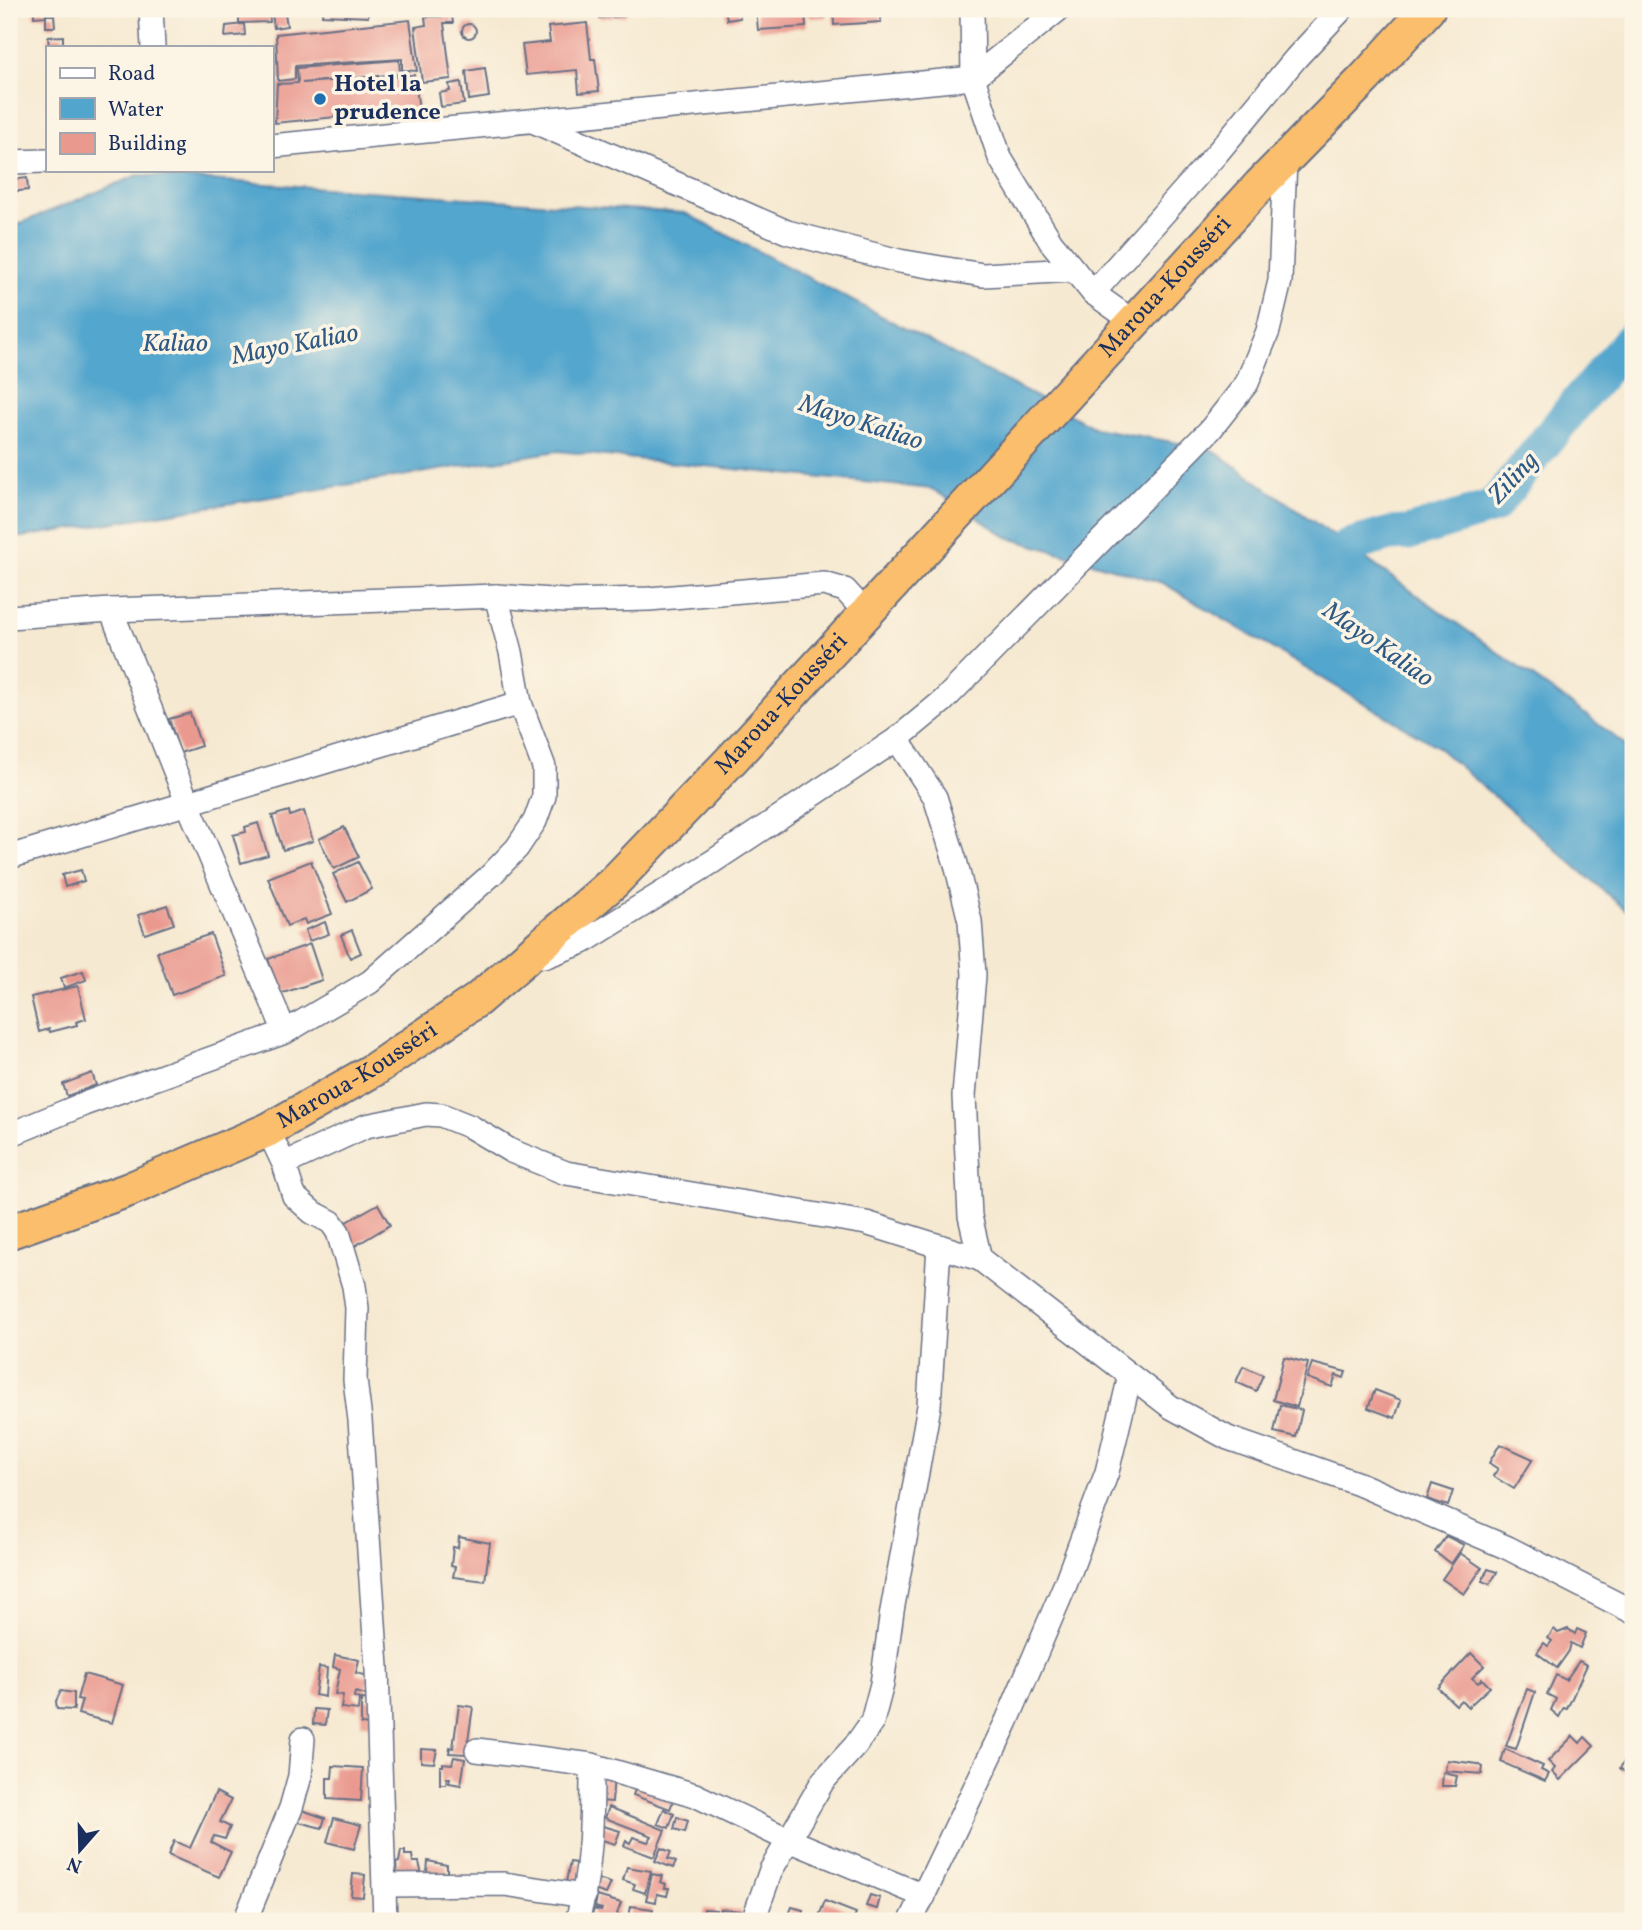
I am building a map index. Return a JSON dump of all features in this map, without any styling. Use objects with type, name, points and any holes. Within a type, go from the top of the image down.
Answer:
[{"type":"highway","name":"Maroua-Kousséri","points":[[9,1232],[128,1190],[268,1130],[375,1069],[477,1000],[614,881],[733,758],[865,612],[1428,9]]},
{"type":"street","points":[[150,9],[153,46]]},
{"type":"street","points":[[971,9],[973,78],[1000,158],[1051,242],[1093,293],[1135,323]]},
{"type":"street","points":[[273,146],[973,78],[1059,9]]},
{"type":"street","points":[[1093,293],[1218,152],[1296,58],[1342,9]]},
{"type":"street","points":[[531,120],[788,232],[899,261],[983,275],[1074,270]]},
{"type":"street","points":[[527,956],[546,956],[583,942],[712,862],[897,739],[943,701],[1210,430],[1247,383],[1268,331],[1280,281],[1285,160]]},
{"type":"street","points":[[9,162],[46,161]]},
{"type":"street","points":[[9,617],[111,610],[496,596],[565,601],[649,599],[824,584],[845,590],[865,612]]},
{"type":"street","points":[[9,1135],[84,1104],[285,1032],[370,982],[491,876],[517,848],[535,821],[544,796],[544,767],[520,703],[511,652],[496,596]]},
{"type":"street","points":[[111,610],[188,804],[285,1032]]},
{"type":"street","points":[[9,857],[520,703]]},
{"type":"street","points":[[897,739],[935,797],[970,921],[974,975],[964,1097],[970,1216],[981,1259]]},
{"type":"street","points":[[284,1164],[366,1126],[426,1114],[441,1115],[471,1127],[511,1151],[566,1173],[866,1223],[981,1259],[1171,1407],[1228,1438],[1359,1484],[1508,1548],[1633,1612]]},
{"type":"street","points":[[268,1130],[284,1164],[294,1196],[312,1212],[331,1222],[338,1232],[356,1297],[355,1380],[377,1667],[385,1921]]},
{"type":"street","points":[[753,1921],[771,1870],[823,1782],[872,1722],[882,1684],[892,1611],[929,1406],[939,1246]]},
{"type":"street","points":[[911,1921],[1007,1721],[1065,1585],[1107,1472],[1130,1376]]},
{"type":"street","points":[[245,1921],[291,1808],[300,1776],[303,1739]]},
{"type":"street","points":[[477,1749],[592,1765],[695,1795],[789,1840],[924,1896]]},
{"type":"street","points":[[577,1921],[584,1896],[591,1847],[592,1765]]},
{"type":"street","points":[[385,1885],[504,1884],[584,1896]]},
{"type":"water","name":"Kaliao","points":[[138,175],[685,213],[1095,428],[1211,449],[1585,714],[1633,751],[1633,916],[1436,746],[1163,583],[1009,538],[932,489],[557,451],[9,539],[9,228]]},
{"type":"building","points":[[34,9],[46,9],[46,15],[54,15],[55,27],[46,27],[46,16],[34,17]]},
{"type":"building","points":[[239,9],[269,9],[270,22],[239,23]]},
{"type":"building","points":[[323,9],[368,9],[368,17],[322,15]]},
{"type":"building","points":[[598,9],[627,9],[626,16],[599,18]]},
{"type":"building","points":[[725,9],[739,9],[740,18],[727,20]]},
{"type":"building","points":[[756,9],[805,9],[806,27],[758,30]]},
{"type":"building","points":[[808,9],[826,9],[826,17],[809,18]]},
{"type":"building","points":[[833,9],[880,9],[881,22],[834,25]]},
{"type":"building","points":[[285,13],[287,26],[274,28],[272,14]]},
{"type":"building","points":[[452,16],[453,23],[444,23],[451,79],[422,82],[415,27],[426,25],[425,17]]},
{"type":"building","points":[[410,20],[417,71],[402,70],[402,59],[295,66],[295,79],[278,81],[276,34]]},
{"type":"building","points":[[587,23],[591,59],[595,59],[599,91],[579,93],[577,70],[526,75],[522,45],[550,42],[548,27]]},
{"type":"building","points":[[244,24],[245,35],[225,37],[226,26]]},
{"type":"building","points":[[466,24],[472,24],[476,31],[472,38],[466,38],[462,34],[462,28]]},
{"type":"building","points":[[63,36],[63,46],[49,46],[48,37]]},
{"type":"building","points":[[399,60],[400,74],[302,83],[414,75],[419,109],[275,123],[277,84],[298,83],[297,68]]},
{"type":"building","points":[[485,68],[489,97],[469,100],[466,71]]},
{"type":"building","points":[[461,82],[464,104],[441,107],[439,93],[450,91],[449,84]]},
{"type":"building","points":[[27,178],[28,190],[9,192],[9,180]]},
{"type":"building","points":[[190,713],[201,746],[180,753],[169,719]]},
{"type":"building","points":[[289,811],[290,816],[304,811],[313,841],[283,850],[272,816]]},
{"type":"building","points":[[258,823],[268,855],[241,863],[233,835],[246,832],[245,827]]},
{"type":"building","points":[[344,827],[359,857],[334,869],[319,839]]},
{"type":"building","points":[[311,861],[332,914],[306,924],[304,919],[287,926],[268,878]]},
{"type":"building","points":[[358,862],[372,889],[347,902],[333,874]]},
{"type":"building","points":[[81,870],[84,881],[65,887],[62,875]]},
{"type":"building","points":[[167,905],[174,924],[145,934],[138,915]]},
{"type":"building","points":[[325,922],[329,934],[309,941],[305,930]]},
{"type":"building","points":[[352,930],[361,953],[350,958],[341,935]]},
{"type":"building","points":[[211,934],[226,976],[172,995],[157,952]]},
{"type":"building","points":[[310,944],[322,980],[280,994],[268,959]]},
{"type":"building","points":[[83,971],[86,980],[64,988],[61,978]]},
{"type":"building","points":[[78,986],[86,1019],[76,1022],[77,1025],[39,1032],[31,997]]},
{"type":"building","points":[[92,1073],[96,1085],[67,1096],[63,1084]]},
{"type":"building","points":[[378,1204],[390,1225],[353,1247],[341,1225]]},
{"type":"building","points":[[1284,1357],[1308,1363],[1297,1407],[1273,1400]]},
{"type":"building","points":[[1312,1363],[1346,1372],[1344,1378],[1336,1375],[1332,1387],[1307,1378]]},
{"type":"building","points":[[1243,1366],[1263,1375],[1256,1391],[1236,1382]]},
{"type":"building","points":[[1375,1390],[1401,1400],[1395,1418],[1368,1408]]},
{"type":"building","points":[[1280,1405],[1302,1410],[1296,1437],[1274,1432]]},
{"type":"building","points":[[1500,1444],[1533,1459],[1514,1489],[1493,1476],[1498,1469],[1489,1463]]},
{"type":"building","points":[[1432,1484],[1453,1491],[1448,1506],[1427,1499]]},
{"type":"building","points":[[1446,1536],[1464,1545],[1451,1564],[1435,1552]]},
{"type":"building","points":[[459,1537],[490,1543],[485,1581],[453,1577],[453,1547],[458,1548]]},
{"type":"building","points":[[1460,1553],[1482,1568],[1464,1594],[1442,1579]]},
{"type":"building","points":[[1488,1569],[1497,1572],[1490,1584],[1482,1581]]},
{"type":"building","points":[[1554,1629],[1558,1633],[1568,1629],[1575,1634],[1577,1629],[1586,1633],[1580,1648],[1571,1643],[1569,1651],[1557,1668],[1537,1653],[1544,1643],[1548,1646],[1552,1641],[1548,1638]]},
{"type":"building","points":[[1471,1653],[1484,1666],[1472,1678],[1478,1683],[1482,1679],[1490,1687],[1468,1707],[1461,1700],[1456,1705],[1438,1688]]},
{"type":"building","points":[[335,1655],[359,1660],[356,1673],[373,1677],[367,1684],[366,1695],[355,1692],[354,1697],[359,1699],[358,1710],[341,1708],[343,1695],[335,1694],[340,1669],[333,1667]]},
{"type":"building","points":[[1579,1661],[1587,1665],[1567,1709],[1564,1708],[1559,1717],[1551,1710],[1556,1699],[1547,1694],[1556,1675],[1566,1680]]},
{"type":"building","points":[[319,1667],[327,1668],[325,1697],[315,1695]]},
{"type":"building","points":[[84,1674],[123,1685],[112,1723],[78,1714],[82,1700],[77,1699]]},
{"type":"building","points":[[1527,1689],[1535,1692],[1516,1749],[1506,1746]]},
{"type":"building","points":[[61,1691],[74,1693],[74,1710],[57,1709],[56,1701]]},
{"type":"building","points":[[361,1699],[372,1700],[371,1725],[361,1724]]},
{"type":"building","points":[[459,1705],[473,1707],[466,1754],[449,1753],[450,1747],[453,1748]]},
{"type":"building","points":[[314,1709],[327,1710],[325,1725],[313,1724]]},
{"type":"building","points":[[1573,1736],[1580,1743],[1585,1737],[1594,1746],[1560,1780],[1552,1772],[1555,1768],[1548,1761]]},
{"type":"building","points":[[1633,1748],[1633,1779],[1620,1768]]},
{"type":"building","points":[[421,1749],[437,1750],[434,1763],[421,1762]]},
{"type":"building","points":[[1505,1749],[1543,1766],[1541,1770],[1549,1774],[1545,1781],[1501,1762]]},
{"type":"building","points":[[454,1757],[465,1759],[461,1785],[449,1783],[450,1778],[447,1778],[446,1784],[440,1784],[440,1766],[443,1766],[443,1763],[452,1764]]},
{"type":"building","points":[[1447,1760],[1478,1764],[1483,1767],[1482,1774],[1445,1771]]},
{"type":"building","points":[[333,1766],[363,1768],[361,1801],[327,1799],[327,1778],[332,1778]]},
{"type":"building","points":[[602,1772],[614,1775],[612,1802],[600,1801]]},
{"type":"building","points":[[1443,1773],[1457,1776],[1455,1786],[1442,1786]]},
{"type":"building","points":[[638,1782],[675,1796],[670,1809],[633,1795]]},
{"type":"building","points":[[216,1792],[231,1800],[220,1822],[230,1827],[225,1839],[214,1836],[211,1842],[231,1852],[219,1877],[168,1855],[174,1841],[190,1848]]},
{"type":"building","points":[[609,1807],[665,1830],[654,1857],[624,1846],[626,1841],[630,1843],[633,1837],[648,1842],[652,1836],[605,1818]]},
{"type":"building","points":[[664,1809],[674,1814],[669,1828],[658,1824]]},
{"type":"building","points":[[302,1810],[325,1818],[322,1828],[294,1821]]},
{"type":"building","points":[[677,1817],[688,1821],[685,1832],[674,1829]]},
{"type":"building","points":[[334,1818],[361,1825],[354,1849],[327,1842]]},
{"type":"building","points":[[600,1825],[620,1831],[615,1844],[596,1838]]},
{"type":"building","points":[[661,1848],[671,1852],[668,1859],[676,1862],[673,1868],[655,1861]]},
{"type":"building","points":[[401,1851],[405,1851],[405,1855],[412,1855],[413,1862],[419,1862],[422,1875],[397,1875],[396,1863],[399,1862]]},
{"type":"building","points":[[428,1861],[447,1865],[447,1876],[427,1873]]},
{"type":"building","points":[[570,1862],[582,1864],[578,1889],[565,1887]]},
{"type":"building","points":[[627,1867],[651,1871],[645,1893],[633,1889],[635,1884],[623,1880]]},
{"type":"building","points":[[353,1874],[365,1875],[363,1897],[351,1896]]},
{"type":"building","points":[[652,1874],[662,1876],[660,1882],[666,1884],[665,1888],[669,1888],[667,1896],[657,1894],[656,1902],[646,1900]]},
{"type":"building","points":[[598,1879],[611,1883],[606,1894],[594,1890]]},
{"type":"building","points":[[870,1895],[880,1898],[877,1909],[866,1906]]},
{"type":"building","points":[[597,1896],[621,1903],[617,1914],[622,1917],[621,1921],[599,1920],[592,1915],[594,1909],[602,1909],[595,1907]]},
{"type":"building","points":[[825,1901],[856,1913],[853,1921],[835,1921],[819,1916]]},
{"type":"building","points":[[631,1906],[653,1909],[650,1921],[629,1917]]},
{"type":"building","points":[[792,1907],[803,1910],[800,1921],[788,1917]]},
{"type":"building","points":[[704,1909],[716,1910],[715,1921],[702,1921]]},
{"type":"building","points":[[720,1909],[742,1911],[741,1921],[719,1921]]},
{"type":"waterway","name":"Ziling","points":[[1348,546],[1390,534],[1408,533],[1493,507],[1633,337]]},
{"type":"place","name":"Hotel la prudence","points":[[320,99]]},
{"type":"water label","name":"Mayo Kaliao","points":[[295,345]]},
{"type":"water label","name":"Mayo Kaliao","points":[[861,423]]},
{"type":"water label","name":"Mayo Kaliao","points":[[1378,645]]}]
